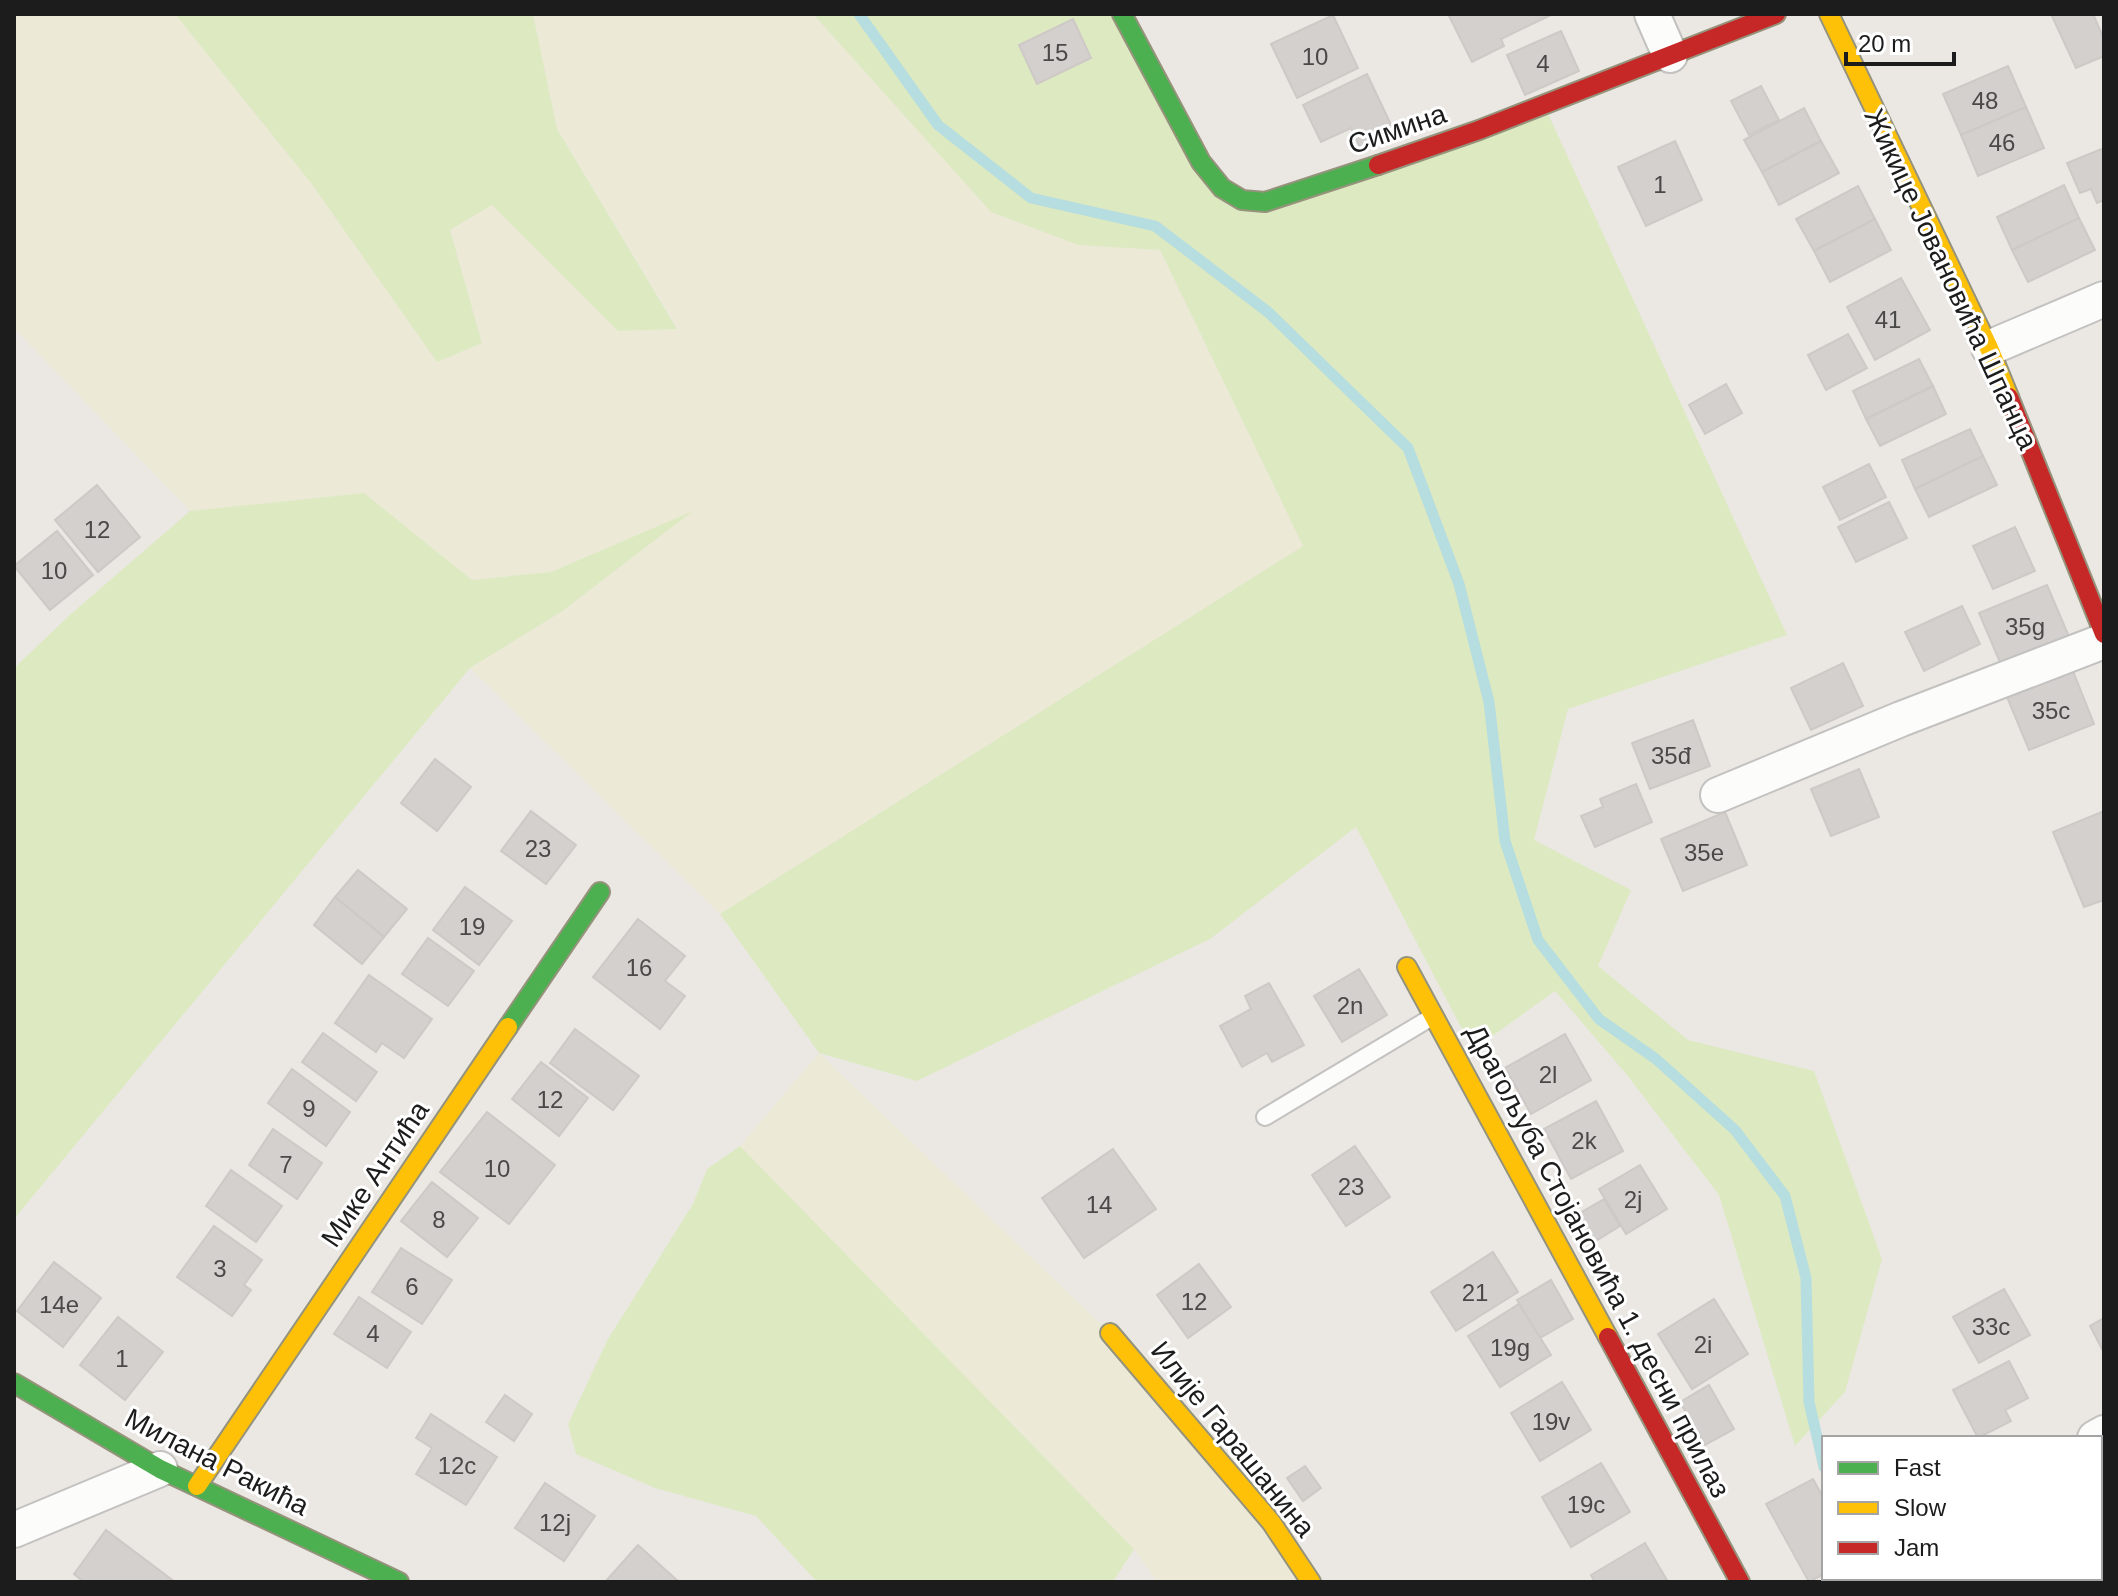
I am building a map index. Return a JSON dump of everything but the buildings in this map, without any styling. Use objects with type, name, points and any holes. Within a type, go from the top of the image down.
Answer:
[{"type":"street","name":"Симина","points":[[1122,14],[1201,162],[1222,188],[1242,200],[1265,202],[1479,130],[1776,14]]},
{"type":"street","points":[[1652,14],[1670,55]]},
{"type":"street","name":"Жикице Јовановића Шпанца","points":[[1829,14],[1989,348],[2104,634]]},
{"type":"street","points":[[1989,348],[2104,299]]},
{"type":"street","points":[[1718,795],[1901,719],[2104,641]]},
{"type":"street","name":"Мике Антића","points":[[197,1486],[600,892]]},
{"type":"street","name":"Драгољуба Стојановића 1. десни прилаз","points":[[1407,967],[1740,1582]]},
{"type":"street","name":"Илије Гарашанина","points":[[1110,1333],[1271,1522],[1311,1582]]},
{"type":"street","name":"Милана Ракића","points":[[14,1383],[160,1469],[393,1581]]},
{"type":"street","points":[[14,1530],[160,1469]]},
{"type":"lane","points":[[1265,1117],[1433,1016]]},
{"type":"shaded area","points":[[14,14],[175,14],[311,183],[437,362],[482,343],[450,230],[492,205],[618,331],[677,328],[557,129],[533,14],[813,14],[991,212],[1078,245],[1160,250],[1303,546],[720,914],[470,668],[561,612],[690,513],[551,572],[472,580],[364,493],[190,511],[14,328]]},
{"type":"shaded area","points":[[819,1053],[1110,1333],[1312,1582],[1157,1582],[1134,1549],[740,1146]]},
{"type":"green space","points":[[175,14],[533,14],[557,129],[677,329],[618,331],[492,205],[450,230],[482,343],[437,362],[311,183]]},
{"type":"green space","points":[[813,14],[1124,14],[1222,188],[1296,194],[1544,105],[1787,635],[1568,709],[1534,840],[1631,890],[1598,966],[1688,1040],[1814,1071],[1882,1259],[1845,1392],[1795,1446],[1719,1195],[1627,1075],[1555,991],[1473,1050],[1356,827],[1210,939],[917,1081],[819,1053],[720,914],[1303,546],[1160,250],[1078,245],[991,212]]},
{"type":"green space","points":[[364,493],[472,580],[551,572],[693,511],[561,612],[470,668],[14,1219],[14,668],[72,613],[190,511]]},
{"type":"green space","points":[[740,1146],[1134,1549],[1113,1582],[817,1582],[756,1516],[655,1488],[576,1454],[568,1424],[608,1339],[693,1204],[707,1169]]},
{"type":"waterway","points":[[859,14],[938,125],[1031,198],[1155,226],[1268,312],[1408,448],[1459,584],[1489,702],[1505,841],[1538,940],[1599,1019],[1656,1059],[1735,1130],[1785,1196],[1806,1278],[1809,1402],[1822,1458]]},
{"type":"traffic: fast","points":[[1122,14],[1201,162],[1222,188],[1242,200],[1265,202],[1378,165]]},
{"type":"traffic: fast","points":[[508,1027],[600,892]]},
{"type":"traffic: fast","points":[[14,1383],[160,1469],[399,1582]]},
{"type":"traffic: slow","points":[[1829,14],[1989,348],[2009,397]]},
{"type":"traffic: slow","points":[[1407,967],[1608,1337]]},
{"type":"traffic: slow","points":[[197,1486],[508,1027]]},
{"type":"traffic: slow","points":[[1110,1333],[1271,1522],[1311,1582]]},
{"type":"traffic: jam","points":[[1378,165],[1479,130],[1776,14]]},
{"type":"traffic: jam","points":[[2009,397],[2104,634]]},
{"type":"traffic: jam","points":[[1608,1337],[1740,1582]]}]
